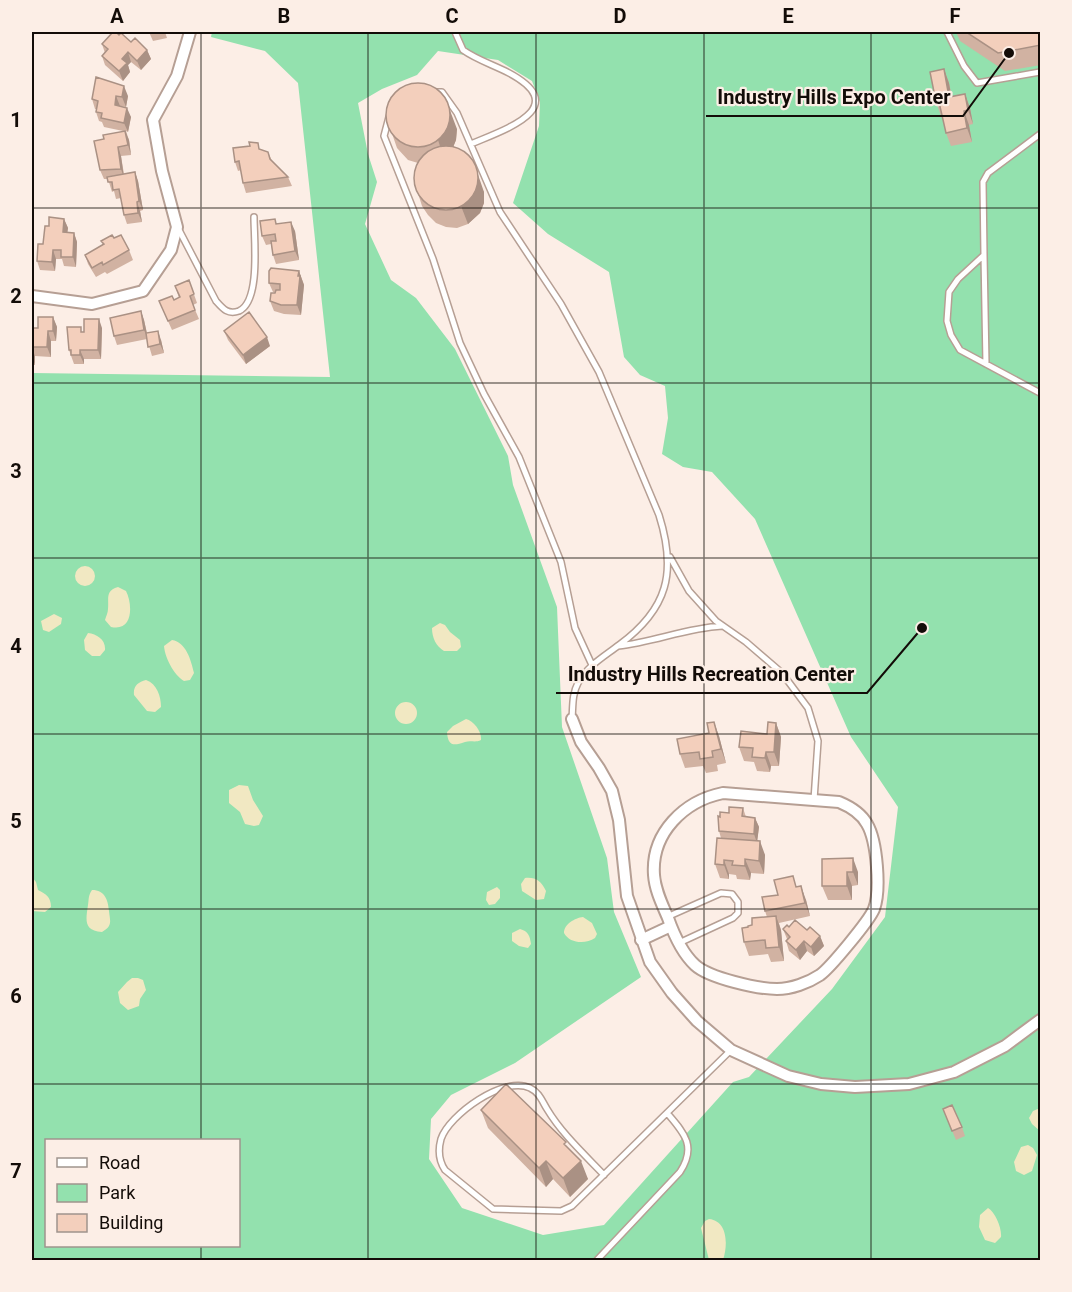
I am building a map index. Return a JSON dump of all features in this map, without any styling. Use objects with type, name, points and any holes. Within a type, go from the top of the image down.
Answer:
[{"type":"street","points":[[32,296],[92,304],[144,291],[171,250],[177,227],[162,171],[153,120],[177,76],[190,32]]},
{"type":"street","points":[[572,719],[581,742],[612,790],[619,820],[627,896],[650,962],[672,993],[697,1021],[731,1050],[788,1076],[821,1084],[855,1087],[909,1084],[954,1072],[1005,1046],[1041,1020]]},
{"type":"street","points":[[723,793],[814,800],[839,802],[851,807],[868,825],[872,837],[878,896],[867,922],[821,974],[791,987],[775,989],[722,979],[708,974],[696,966],[685,954],[657,892],[654,875],[655,856],[668,825],[680,813],[702,799],[723,793]]},
{"type":"street","points":[[641,940],[669,922]]},
{"type":"lane","points":[[456,32],[463,50],[520,80],[532,90],[535,99],[534,111],[524,120],[471,144]]},
{"type":"lane","points":[[947,32],[964,66],[977,82],[1041,72]]},
{"type":"lane","points":[[425,92],[442,92],[457,113],[500,212],[561,304],[599,372],[667,539],[669,572],[655,608],[644,623],[592,665],[579,681],[573,697],[572,719]]},
{"type":"lane","points":[[391,106],[384,136],[433,259],[460,343],[483,394],[519,457],[561,562],[575,628],[592,665]]},
{"type":"lane","points":[[986,364],[983,182],[988,173],[1041,134]]},
{"type":"lane","points":[[177,227],[216,301],[225,311],[233,312],[242,310],[254,290],[254,218]]},
{"type":"lane","points":[[984,255],[958,279],[949,292],[947,321],[951,335],[960,350],[1041,393]]},
{"type":"lane","points":[[669,555],[689,591],[716,621],[747,642],[782,674],[808,708],[818,741],[814,800]]},
{"type":"lane","points":[[617,646],[645,643],[696,627],[722,626]]},
{"type":"lane","points":[[669,922],[721,893],[732,894],[738,902],[738,913],[733,918],[679,943]]},
{"type":"lane","points":[[604,1175],[557,1125],[538,1093],[522,1085],[504,1088],[474,1102],[447,1129],[439,1148],[444,1170],[493,1209],[561,1211],[572,1206],[604,1175],[731,1050]]},
{"type":"lane","points":[[597,1260],[680,1172],[686,1162],[687,1142],[683,1133],[667,1113]]},
{"type":"green space","points":[[212,32],[1040,32],[1040,1260],[32,1260],[32,373],[330,377],[298,83],[265,51],[211,37]],"holes":[[[438,51],[498,60],[532,81],[540,102],[539,126],[513,203],[548,234],[609,272],[624,357],[640,375],[665,386],[668,418],[662,454],[683,467],[712,472],[755,519],[851,737],[898,807],[885,917],[832,989],[749,1077],[733,1082],[604,1225],[543,1235],[462,1208],[429,1159],[431,1119],[451,1095],[515,1063],[641,977],[614,912],[607,858],[562,727],[557,607],[513,485],[508,456],[455,349],[416,298],[391,280],[365,224],[377,182],[368,154],[358,103],[382,89],[417,75]]]},
{"type":"sand","points":[[85,566],[92,569],[95,576],[92,583],[85,586],[78,583],[75,576],[78,569]]},
{"type":"sand","points":[[118,587],[126,591],[130,603],[129,616],[124,625],[111,627],[105,620],[108,595]]},
{"type":"sand","points":[[54,614],[62,618],[61,624],[49,632],[43,630],[41,621]]},
{"type":"sand","points":[[440,623],[460,640],[461,647],[457,651],[444,651],[437,644],[432,628]]},
{"type":"sand","points":[[88,633],[98,636],[104,643],[105,650],[100,656],[92,656],[85,650],[84,640]]},
{"type":"sand","points":[[172,640],[181,644],[189,657],[194,673],[190,680],[184,681],[180,678],[168,661],[164,646]]},
{"type":"sand","points":[[146,680],[156,687],[159,695],[161,707],[155,712],[147,711],[134,695],[137,685]]},
{"type":"sand","points":[[406,702],[414,705],[417,713],[414,721],[406,724],[398,721],[395,713],[398,705]]},
{"type":"sand","points":[[466,719],[477,727],[481,740],[452,744],[447,732]]},
{"type":"sand","points":[[239,785],[248,786],[263,816],[259,825],[245,824],[240,812],[229,803],[229,790]]},
{"type":"sand","points":[[32,877],[38,890],[49,898],[51,907],[45,912],[32,911]]},
{"type":"sand","points":[[525,878],[532,878],[540,882],[546,891],[544,899],[536,900],[522,891],[521,884]]},
{"type":"sand","points":[[497,887],[500,890],[500,898],[495,904],[489,905],[486,900],[487,892]]},
{"type":"sand","points":[[92,890],[103,894],[108,903],[110,923],[108,928],[102,932],[92,929],[87,923]]},
{"type":"sand","points":[[583,917],[592,923],[597,934],[591,940],[574,941],[567,937],[564,930],[573,920]]},
{"type":"sand","points":[[520,929],[529,936],[531,944],[528,948],[512,941],[512,933]]},
{"type":"sand","points":[[132,978],[143,980],[146,990],[140,999],[139,1006],[128,1010],[120,1003],[118,992]]},
{"type":"sand","points":[[1040,1108],[1040,1131],[1029,1118],[1033,1111]]},
{"type":"sand","points":[[1028,1145],[1037,1155],[1032,1171],[1024,1175],[1016,1171],[1014,1162],[1021,1147]]},
{"type":"sand","points":[[988,1208],[1000,1229],[1001,1237],[995,1243],[985,1240],[979,1227],[980,1215]]},
{"type":"sand","points":[[709,1219],[720,1224],[723,1229],[726,1248],[723,1260],[709,1260],[701,1228]]},
{"type":"building","points":[[113,32],[119,35],[121,33],[131,42],[135,38],[147,50],[137,61],[128,52],[122,59],[127,63],[119,71],[102,56],[108,49],[102,44]]},
{"type":"building","points":[[966,32],[1041,32],[1041,45],[998,53]]},
{"type":"building","points":[[944,69],[949,97],[965,94],[968,110],[964,111],[967,128],[946,133],[939,102],[936,102],[930,72]]},
{"type":"building","points":[[96,77],[124,86],[122,97],[116,96],[115,105],[127,108],[124,123],[101,118],[102,113],[96,112],[98,101],[92,99]]},
{"type":"building","points":[[418,83],[436,89],[444,97],[450,115],[444,133],[436,141],[418,147],[400,141],[392,133],[386,115],[392,97],[400,89]]},
{"type":"building","points":[[125,131],[128,145],[118,147],[121,169],[100,170],[94,141],[104,139],[103,135]]},
{"type":"building","points":[[249,142],[258,143],[259,149],[268,152],[270,159],[288,177],[243,183],[239,161],[235,162],[233,148],[250,146]]},
{"type":"building","points":[[446,146],[464,152],[472,160],[478,178],[472,196],[464,204],[446,210],[428,204],[420,196],[414,178],[420,160],[428,152]]},
{"type":"building","points":[[135,172],[139,201],[137,202],[138,213],[124,215],[119,189],[113,190],[112,182],[108,182],[107,177]]},
{"type":"building","points":[[49,217],[64,219],[63,232],[74,233],[73,257],[61,257],[61,250],[53,250],[52,262],[37,261],[38,244],[43,244],[45,226],[49,226]]},
{"type":"building","points":[[275,219],[276,224],[291,222],[295,251],[273,255],[271,241],[276,241],[275,234],[262,236],[260,221]]},
{"type":"building","points":[[112,235],[114,238],[121,235],[129,250],[103,265],[102,262],[92,268],[85,255],[104,244],[101,241]]},
{"type":"building","points":[[271,268],[299,271],[297,305],[281,305],[270,301],[271,293],[280,290],[280,284],[269,283]]},
{"type":"building","points":[[189,280],[194,294],[190,296],[195,310],[168,321],[159,301],[172,296],[174,300],[180,297],[175,286]]},
{"type":"building","points":[[141,311],[144,330],[114,336],[110,318]]},
{"type":"building","points":[[249,312],[267,337],[243,355],[224,331]]},
{"type":"building","points":[[38,317],[53,317],[53,331],[48,331],[47,347],[32,347],[32,328],[38,328]]},
{"type":"building","points":[[84,319],[99,319],[98,350],[80,350],[80,355],[71,355],[67,327],[81,327],[81,332],[84,332]]},
{"type":"building","points":[[158,331],[160,344],[148,347],[146,333]]},
{"type":"building","points":[[714,722],[721,749],[712,751],[713,757],[700,759],[699,752],[680,754],[677,739],[709,733],[707,723]]},
{"type":"building","points":[[768,722],[776,723],[774,752],[766,752],[765,758],[752,757],[753,748],[739,747],[741,731],[767,734]]},
{"type":"building","points":[[729,807],[743,808],[742,816],[755,818],[754,834],[719,831],[718,816],[720,817],[720,812],[729,813]]},
{"type":"building","points":[[717,838],[760,841],[759,861],[745,859],[745,866],[732,865],[733,861],[724,860],[724,865],[715,864]]},
{"type":"building","points":[[853,858],[853,872],[847,872],[847,886],[822,886],[822,859]]},
{"type":"building","points":[[793,876],[796,887],[801,886],[805,903],[765,911],[762,897],[778,895],[774,880]]},
{"type":"building","points":[[776,916],[779,947],[766,948],[765,940],[744,942],[742,928],[752,925],[752,918]]},
{"type":"building","points":[[795,920],[807,930],[810,927],[820,936],[811,947],[804,941],[796,950],[786,941],[790,937],[783,929],[787,925],[789,927]]},
{"type":"building","points":[[506,1084],[566,1142],[564,1144],[581,1161],[563,1178],[546,1161],[539,1168],[481,1110]]},
{"type":"building","points":[[952,1105],[962,1127],[952,1131],[943,1109]]},
{"type":"place","name":"Industry Hills Expo Center","points":[[1009,53]]},
{"type":"place","name":"Industry Hills Recreation Center","points":[[922,628]]}]
